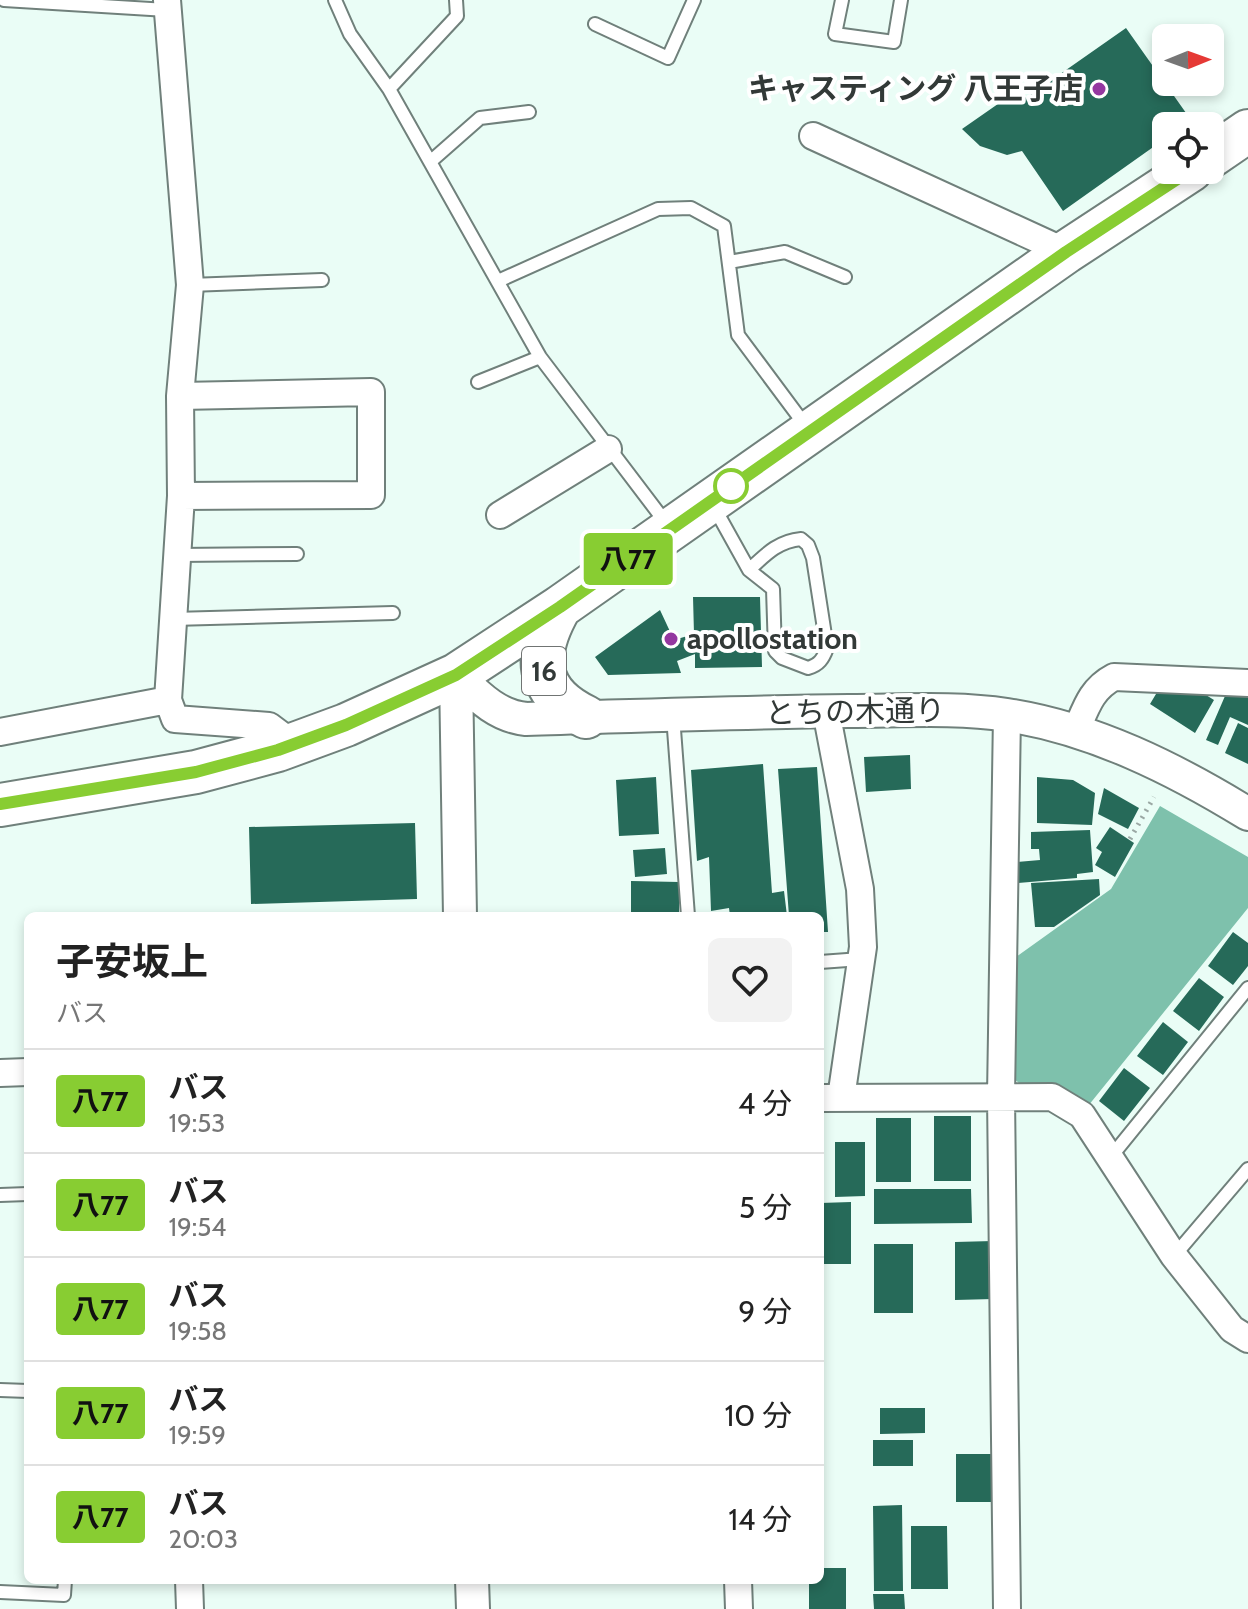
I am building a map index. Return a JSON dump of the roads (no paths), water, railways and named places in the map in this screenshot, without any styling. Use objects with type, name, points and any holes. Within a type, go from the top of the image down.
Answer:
[{"type":"highway","points":[[1224,147],[1248,131]]},
{"type":"highway","name":"16","points":[[0,805],[196,772],[346,725],[456,675],[560,607],[1066,252],[1170,184]]},
{"type":"highway","name":"16","points":[[560,607],[547,630],[543,654],[544,680],[552,694],[568,709],[586,717]]},
{"type":"street","points":[[167,5],[190,285],[180,396],[181,496],[168,700],[175,719],[269,726],[293,744]]},
{"type":"street","points":[[813,136],[1066,252]]},
{"type":"street","points":[[180,396],[371,392],[371,495],[181,496]]},
{"type":"street","points":[[500,515],[608,449]]},
{"type":"street","points":[[456,675],[460,912]]},
{"type":"street","name":"とちの木通り","points":[[456,675],[479,698],[509,717],[954,710],[1007,715],[1076,731],[1202,786],[1248,814]]},
{"type":"street","points":[[1076,731],[1092,695],[1100,684],[1114,677],[1248,683]]},
{"type":"street","points":[[0,732],[168,700]]},
{"type":"street","points":[[826,711],[860,889],[861,959],[831,1098],[1052,1097],[1082,1115],[1174,1256],[1232,1329],[1248,1339]]},
{"type":"street","points":[[1007,715],[1001,1096],[1007,1609]]},
{"type":"street","points":[[0,1073],[24,1072]]},
{"type":"street","points":[[189,1584],[190,1609]]},
{"type":"street","points":[[472,1584],[473,1609]]},
{"type":"street","points":[[738,1584],[739,1609]]},
{"type":"lane","points":[[4,0],[167,5]]},
{"type":"lane","points":[[335,0],[350,34],[389,89],[540,357],[670,529]]},
{"type":"lane","points":[[389,89],[457,16],[456,0]]},
{"type":"lane","points":[[595,24],[668,58],[694,0]]},
{"type":"lane","points":[[842,0],[835,34],[894,42],[901,0]]},
{"type":"lane","points":[[430,162],[480,118],[529,112]]},
{"type":"lane","points":[[498,281],[658,209],[691,208],[724,226],[738,335],[810,432]]},
{"type":"lane","points":[[729,262],[785,252],[845,277]]},
{"type":"lane","points":[[190,285],[322,280]]},
{"type":"lane","points":[[478,382],[540,357]]},
{"type":"lane","points":[[711,501],[749,570],[773,589],[775,651],[782,658],[808,668],[817,666],[827,648],[813,558],[808,545],[801,539],[777,545],[749,570]]},
{"type":"lane","points":[[177,555],[297,554]]},
{"type":"lane","points":[[173,619],[393,613]]},
{"type":"lane","points":[[673,715],[688,912]]},
{"type":"lane","points":[[824,962],[861,959]]},
{"type":"lane","points":[[1110,1158],[1248,988]]},
{"type":"lane","points":[[1174,1256],[1248,1169]]},
{"type":"lane","points":[[0,1195],[24,1194]]},
{"type":"lane","points":[[0,1390],[24,1391]]},
{"type":"lane","points":[[0,1592],[64,1595],[65,1584]]},
{"type":"place","name":"キャスティング 八王子店","points":[[1099,89]]},
{"type":"place","name":"apollostation","points":[[671,639]]}]
